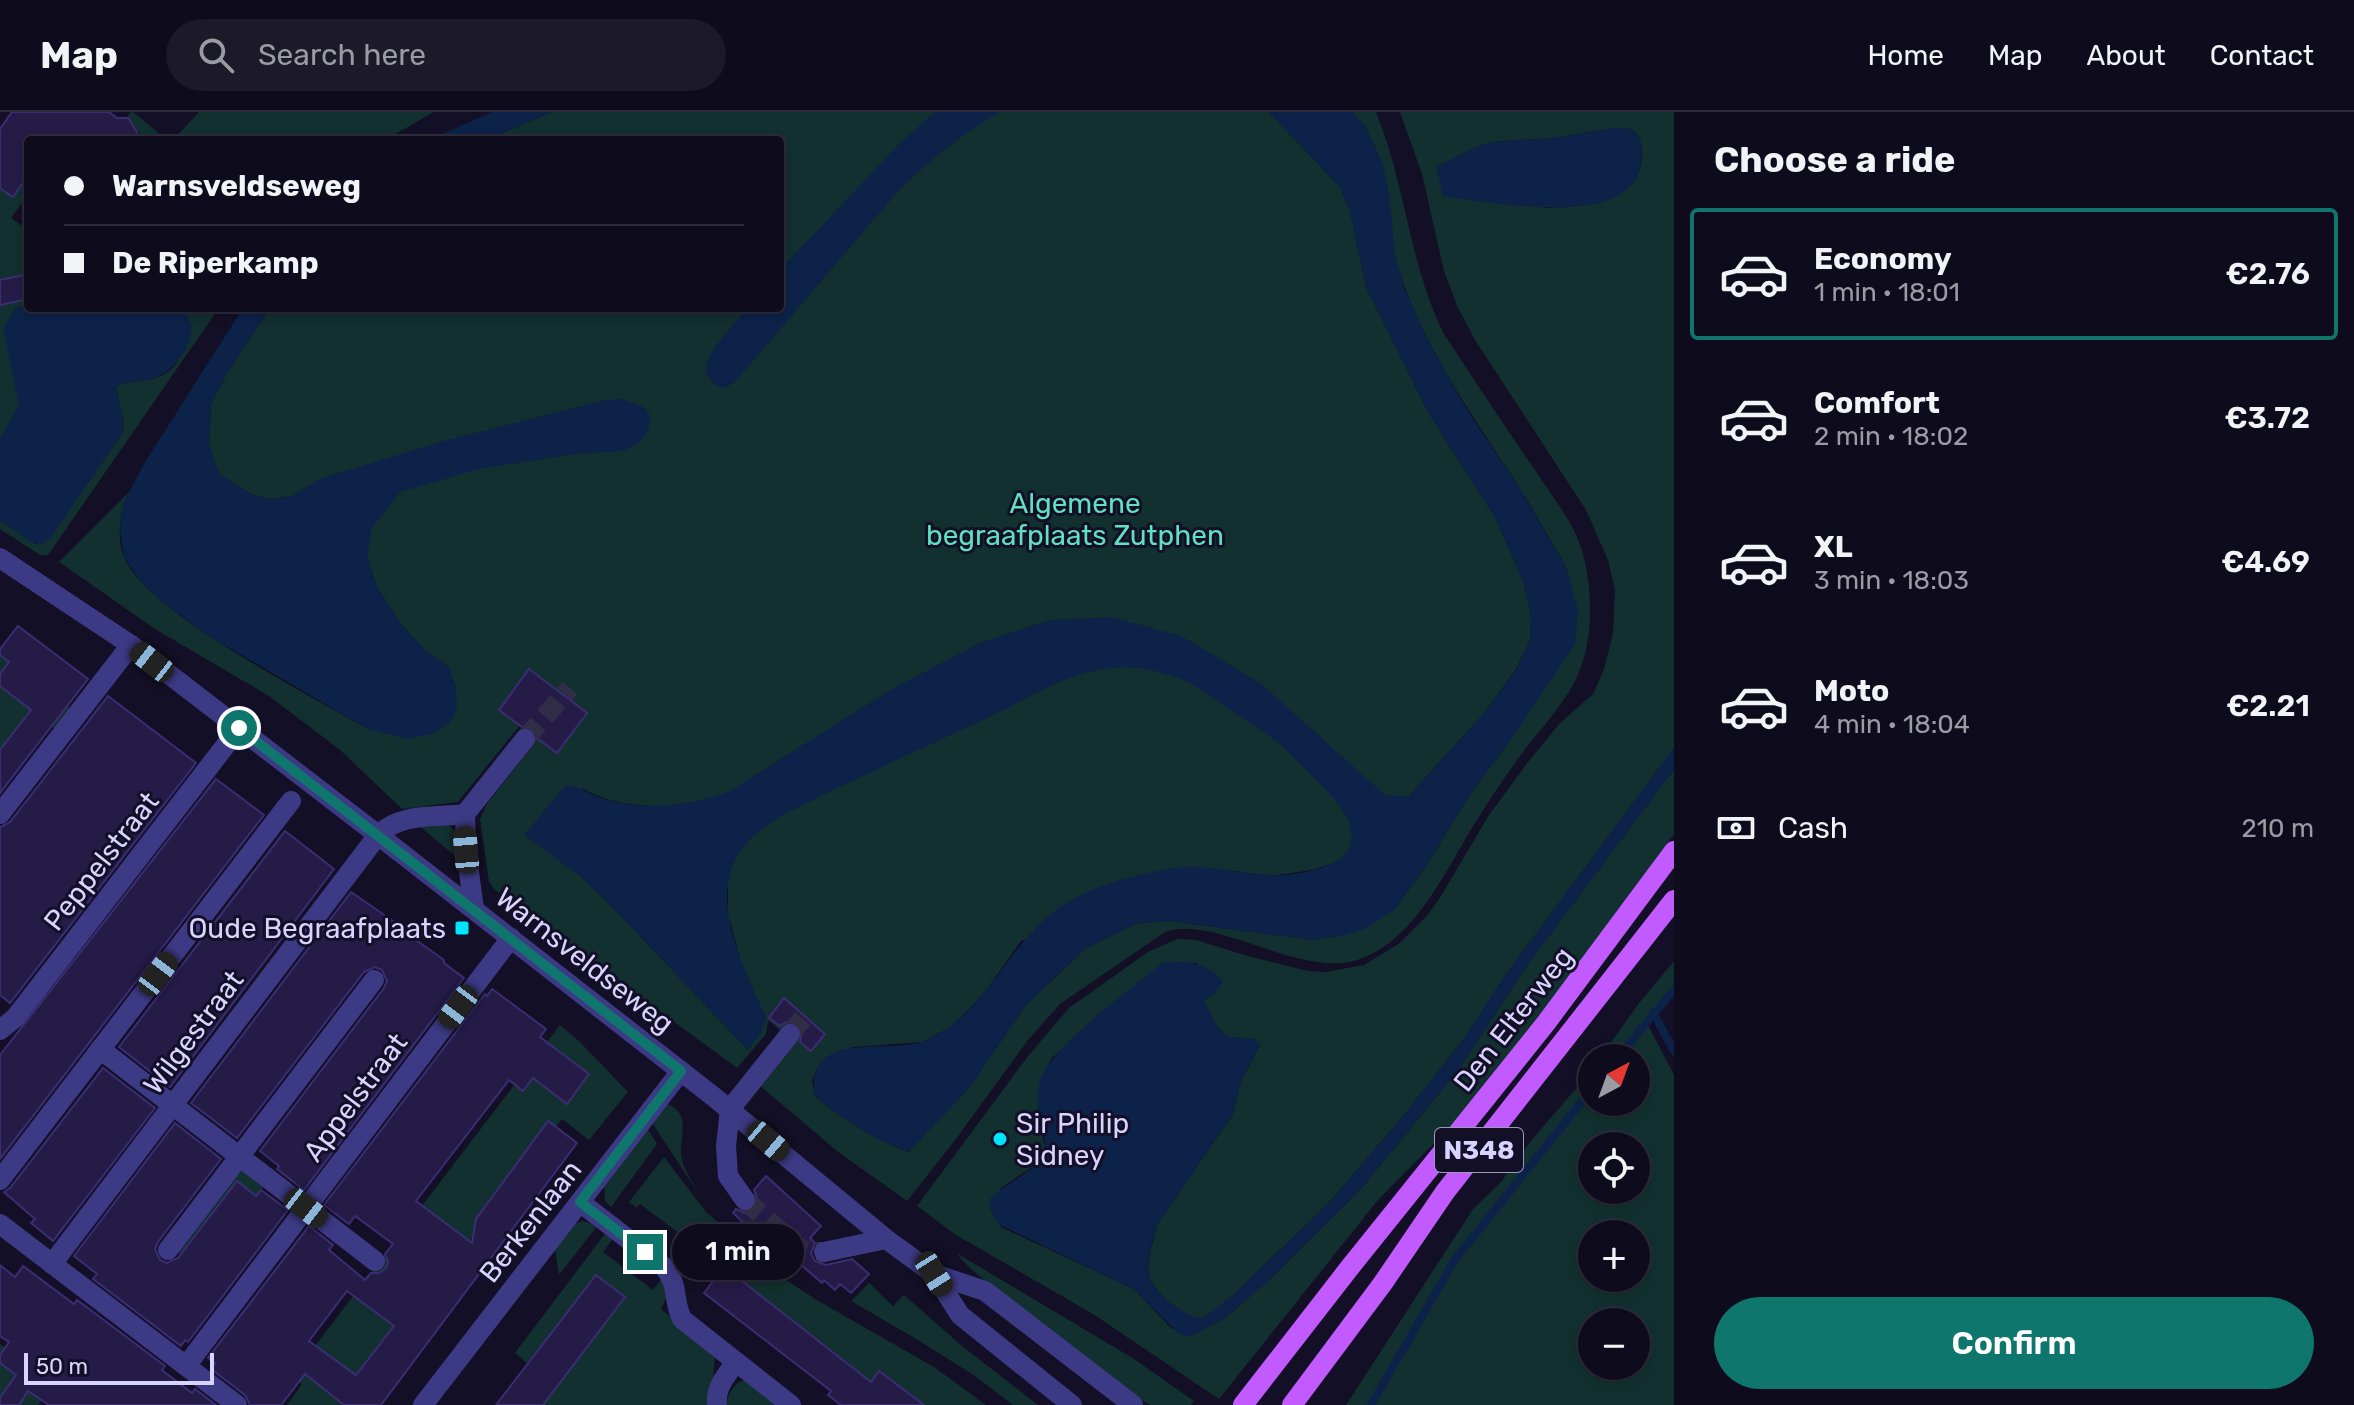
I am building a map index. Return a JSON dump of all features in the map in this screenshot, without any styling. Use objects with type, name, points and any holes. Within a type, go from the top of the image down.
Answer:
[{"type":"main road","name":"Den Elterweg","points":[[1243,1405],[1546,1023],[1674,851]]},
{"type":"main road","name":"Den Elterweg","points":[[1292,1405],[1383,1283],[1445,1192],[1674,900]]},
{"type":"street","name":"Warnsveldseweg","points":[[0,558],[131,645],[239,728],[730,1109],[886,1239],[934,1274],[985,1291],[1133,1405]]},
{"type":"street","points":[[0,814],[131,645]]},
{"type":"street","name":"Peppelstraat","points":[[2,1024],[15,1018],[239,728]]},
{"type":"street","points":[[474,909],[465,814],[525,739]]},
{"type":"street","points":[[0,1180],[291,801]]},
{"type":"street","points":[[378,835],[392,824],[406,819],[465,814]]},
{"type":"street","name":"Wilgestraat","points":[[52,1264],[378,835]]},
{"type":"street","name":"Appelstraat","points":[[186,1366],[511,938]]},
{"type":"street","points":[[168,1250],[374,980]]},
{"type":"street","points":[[745,1200],[728,1176],[726,1146],[730,1109],[790,1034]]},
{"type":"street","points":[[100,1049],[375,1261]]},
{"type":"street","name":"Berkenlaan","points":[[423,1405],[681,1071]]},
{"type":"street","points":[[580,1202],[673,1277],[677,1289],[677,1309],[682,1319],[791,1405]]},
{"type":"street","points":[[0,1224],[237,1405]]},
{"type":"street","points":[[824,1252],[886,1239]]},
{"type":"street","name":"Warnsveldseweg","points":[[934,1274],[960,1315],[1072,1405]]},
{"type":"street","points":[[717,1405],[721,1382],[736,1362]]},
{"type":"green space","points":[[133,112],[162,136],[143,135],[126,118]]},
{"type":"green space","points":[[199,112],[434,112],[392,136],[177,136]]},
{"type":"green space","name":"Algemene begraafplaats Zutphen","points":[[552,112],[1269,112],[1340,187],[1350,211],[1366,287],[1428,412],[1496,519],[1524,583],[1531,617],[1530,641],[1516,669],[1486,711],[1408,797],[1353,832],[1350,850],[1341,861],[1312,870],[1270,876],[1229,870],[1021,941],[982,996],[952,1026],[923,1042],[852,1047],[817,1068],[812,1081],[815,1096],[847,1120],[908,1152],[969,1088],[1025,1006],[1086,948],[1138,923],[1170,921],[1314,940],[1395,909],[1470,794],[1512,738],[1567,577],[1566,567],[1526,498],[1449,379],[1419,321],[1394,253],[1383,168],[1367,132],[1352,112],[1376,112],[1423,280],[1444,334],[1575,532],[1589,585],[1590,617],[1586,649],[1576,679],[1558,708],[1498,787],[1426,904],[1394,939],[1354,961],[1332,963],[1282,954],[1206,931],[1184,929],[1165,932],[1060,1004],[1028,1040],[907,1201],[837,1151],[759,1085],[792,1040],[768,1020],[766,1034],[737,1068],[495,890],[489,882],[480,819],[486,805],[538,739],[520,725],[458,802],[402,809],[339,749],[269,696],[155,629],[59,562],[129,492],[121,515],[120,541],[124,557],[138,579],[196,627],[272,675],[368,729],[456,688],[449,668],[424,649],[400,623],[376,585],[367,556],[292,496],[271,499],[253,495],[219,474],[209,446],[211,404],[267,312],[784,312],[784,136],[495,136]],"holes":[[[582,788],[603,798],[670,807],[728,876],[728,914],[740,958],[747,1049],[581,877]]]},
{"type":"green space","points":[[1400,112],[1674,112],[1674,748],[1504,977],[1466,1036],[1400,1120],[1328,1204],[1231,1297],[1203,1319],[1180,1310],[1157,1290],[1149,1276],[1151,1251],[1157,1225],[1233,1114],[1241,1081],[1260,1045],[1254,1039],[1228,1037],[1216,1025],[1204,1003],[1208,999],[1197,963],[1163,963],[1052,1058],[1040,1081],[1038,1121],[1046,1150],[1038,1163],[1001,1188],[990,1209],[1001,1227],[1134,1289],[1172,1329],[1224,1319],[1270,1279],[1360,1190],[1459,1069],[1525,968],[1674,769],[1674,834],[1485,1092],[1378,1200],[1219,1399],[1093,1314],[956,1235],[917,1206],[1028,1056],[1069,1008],[1148,952],[1177,939],[1196,940],[1308,971],[1326,972],[1364,965],[1400,943],[1427,916],[1489,815],[1528,762],[1560,723],[1593,694],[1604,669],[1613,634],[1615,590],[1608,560],[1586,510],[1475,340],[1457,306],[1444,271],[1422,174]],"holes":[[[1613,128],[1631,129],[1640,142],[1642,157],[1638,173],[1630,185],[1605,200],[1574,206],[1544,208],[1491,142],[1552,138]]]},
{"type":"green space","points":[[24,179],[24,200],[11,218],[24,227],[24,275],[0,280],[0,188],[9,194]]},
{"type":"green space","points":[[24,300],[24,306],[15,309],[19,406],[0,439],[0,305]]},
{"type":"green space","points":[[181,312],[216,312],[48,555],[40,555],[0,529],[0,520],[36,544],[78,497],[121,435],[124,425],[116,386],[147,380],[170,370],[180,354]]},
{"type":"green space","points":[[0,655],[71,708],[55,729],[31,710],[0,750]]},
{"type":"green space","points":[[416,823],[451,828],[455,832],[462,862]]},
{"type":"green space","points":[[1674,961],[1674,995],[1648,1025],[1674,1075],[1674,1405],[1346,1405],[1473,1209],[1501,1182],[1529,1143],[1578,1086],[1578,1116],[1650,1116],[1650,1044],[1610,1044]]},
{"type":"green space","points":[[560,1025],[628,1092],[589,1140],[562,1119],[417,1311],[384,1338],[356,1375],[352,1390],[340,1405],[287,1405],[302,1384],[299,1382],[295,1387],[227,1336],[305,1359]]},
{"type":"green space","points":[[667,1104],[680,1114],[682,1160],[699,1194],[652,1123]]},
{"type":"green space","points":[[647,1128],[657,1144],[611,1207],[605,1201],[604,1184]]},
{"type":"green space","points":[[664,1157],[706,1212],[780,1276],[934,1367],[986,1405],[904,1405],[911,1395],[880,1371],[870,1383],[714,1259],[703,1272],[693,1272],[696,1246],[640,1204],[637,1208],[629,1202]]},
{"type":"green space","points":[[238,1166],[264,1186],[201,1270],[174,1249]]},
{"type":"green space","points":[[582,1221],[598,1225],[559,1275],[555,1249],[575,1224]]},
{"type":"green space","points":[[607,1231],[614,1237],[603,1252],[653,1290],[665,1275],[673,1283],[661,1309],[715,1353],[711,1405],[543,1405],[625,1297],[528,1364],[515,1353]]},
{"type":"green space","points":[[958,1254],[1134,1359],[1194,1401],[1191,1405],[1151,1405],[1145,1402],[1012,1303]]},
{"type":"green space","points":[[869,1283],[893,1306],[904,1295],[962,1346],[1038,1405],[1013,1405],[975,1376],[851,1301]]},
{"type":"green space","points":[[0,1344],[34,1370],[42,1400],[38,1405],[19,1405],[7,1388],[0,1398],[3,1351],[0,1355]]},
{"type":"green space","points":[[745,1380],[781,1405],[727,1405],[732,1390]]},
{"type":"water","points":[[492,112],[552,112],[495,136],[438,136]]},
{"type":"water","points":[[935,112],[1000,112],[947,148],[899,190],[735,382],[725,388],[714,384],[705,372],[711,354],[722,338],[745,312],[784,312],[784,266],[900,143]]},
{"type":"water","points":[[1269,112],[1352,112],[1366,127],[1383,165],[1395,255],[1405,290],[1431,347],[1469,413],[1520,489],[1566,567],[1578,609],[1575,644],[1470,794],[1395,909],[1367,928],[1314,940],[1170,921],[1138,923],[1086,948],[1025,1006],[969,1088],[908,1152],[859,1128],[815,1096],[815,1074],[823,1060],[836,1052],[853,1048],[927,1040],[951,1026],[971,1008],[1039,925],[1060,907],[1095,889],[1175,868],[1277,875],[1301,873],[1338,861],[1346,854],[1352,838],[1349,822],[1336,801],[1272,738],[1183,680],[1148,670],[1121,667],[1096,670],[1064,680],[785,814],[746,844],[732,869],[727,890],[728,912],[740,957],[766,1018],[761,1033],[748,1050],[605,899],[524,835],[566,785],[601,798],[634,805],[665,806],[712,797],[728,792],[892,689],[982,642],[1050,620],[1111,617],[1181,636],[1259,682],[1385,795],[1408,797],[1486,711],[1516,670],[1530,641],[1531,617],[1524,583],[1496,519],[1428,412],[1366,287],[1350,211],[1340,187]]},
{"type":"water","points":[[1613,128],[1631,129],[1638,135],[1641,157],[1639,171],[1628,189],[1608,200],[1551,208],[1443,196],[1436,167],[1473,148],[1491,142],[1552,138]]},
{"type":"water","points":[[24,306],[24,312],[183,312],[192,326],[188,344],[172,367],[156,377],[116,386],[124,425],[121,435],[52,536],[43,544],[31,542],[0,520],[0,439],[19,406],[3,329],[15,309]]},
{"type":"water","points":[[240,312],[267,312],[211,404],[209,446],[219,474],[253,495],[271,499],[292,496],[319,479],[447,440],[606,400],[622,399],[645,408],[650,416],[649,430],[640,443],[622,451],[574,454],[479,469],[400,492],[372,528],[367,556],[376,585],[400,623],[424,649],[449,668],[456,688],[457,709],[449,723],[433,734],[406,739],[368,729],[209,636],[140,581],[124,557],[120,529],[123,504],[145,462]]},
{"type":"water","points":[[1674,748],[1674,769],[1525,968],[1459,1069],[1360,1190],[1270,1279],[1224,1319],[1189,1337],[1179,1334],[1134,1289],[998,1224],[990,1209],[990,1199],[1035,1165],[1046,1150],[1037,1097],[1043,1074],[1055,1057],[1090,1022],[1163,963],[1188,962],[1204,966],[1223,982],[1212,996],[1204,1000],[1216,1025],[1228,1037],[1254,1039],[1260,1044],[1241,1081],[1233,1114],[1157,1225],[1150,1251],[1149,1277],[1157,1290],[1180,1310],[1203,1318],[1231,1297],[1328,1204],[1400,1120],[1466,1036],[1504,977]]},
{"type":"building","points":[[12,112],[109,112],[117,118],[128,118],[139,136],[24,136],[24,181],[13,197],[0,188],[0,129]]},
{"type":"building","points":[[24,275],[24,300],[0,305],[0,280]]},
{"type":"building","points":[[18,626],[88,679],[0,793],[0,750],[31,710],[0,686],[0,674],[9,662],[0,655],[0,649]]},
{"type":"building","points":[[529,669],[587,713],[557,753],[538,739],[532,728],[522,727],[499,710]]},
{"type":"building","points":[[108,696],[196,763],[10,1003],[0,995],[0,827],[10,822]]},
{"type":"building","points":[[216,779],[264,815],[0,1159],[0,1055]]},
{"type":"building","points":[[285,831],[334,869],[170,1087],[119,1047]]},
{"type":"building","points":[[351,892],[464,978],[304,1190],[260,1151],[384,988],[387,981],[382,970],[375,967],[364,972],[237,1138],[191,1103]]},
{"type":"building","points":[[492,989],[546,1029],[540,1037],[589,1074],[567,1104],[533,1078],[523,1091],[509,1080],[416,1201],[472,1243],[476,1219],[548,1121],[577,1143],[381,1405],[344,1405],[305,1374],[281,1405],[250,1405],[245,1395],[211,1369],[215,1363],[208,1358],[309,1226],[333,1245],[329,1250],[365,1280],[371,1273],[379,1273],[386,1268],[388,1262],[385,1254],[393,1244],[355,1216],[349,1224],[324,1205],[485,994],[487,996]],"holes":[[[347,1291],[394,1326],[356,1375],[309,1341]]]},
{"type":"building","points":[[784,998],[825,1034],[811,1051],[800,1042],[802,1030],[797,1023],[786,1022],[780,1026],[769,1018]]},
{"type":"building","points":[[103,1068],[155,1108],[53,1241],[31,1223],[35,1219],[4,1192]]},
{"type":"building","points":[[175,1123],[221,1159],[158,1242],[155,1249],[160,1260],[167,1263],[178,1258],[237,1181],[256,1196],[261,1190],[288,1210],[188,1342],[185,1340],[181,1346],[93,1279],[97,1274],[74,1256]]},
{"type":"building","points":[[766,1176],[821,1226],[810,1238],[815,1243],[811,1254],[815,1261],[826,1265],[852,1259],[869,1274],[851,1293],[840,1284],[835,1290],[824,1280],[822,1283],[792,1257],[787,1263],[733,1213],[736,1209],[745,1213],[753,1210],[758,1200],[754,1190]]},
{"type":"building","points":[[0,1265],[15,1277],[23,1266],[74,1304],[77,1300],[165,1366],[162,1370],[192,1393],[195,1389],[216,1405],[49,1405],[28,1391],[19,1405],[0,1405],[0,1398],[16,1375],[0,1363],[0,1355],[9,1342],[0,1336]]},
{"type":"building","points":[[724,1267],[871,1382],[879,1371],[924,1405],[841,1405],[828,1395],[831,1391],[704,1293]]},
{"type":"building","points":[[596,1275],[625,1297],[543,1405],[496,1405]]},
{"type":"waterway","points":[[1629,1044],[1674,990]]},
{"type":"waterway","points":[[1653,1012],[1674,1051]]},
{"type":"waterway","points":[[1371,1405],[1454,1261],[1578,1106]]},
{"type":"tunnel","points":[[525,739],[570,688]]},
{"type":"tunnel","points":[[790,1034],[804,1017]]},
{"type":"tunnel","points":[[745,1200],[800,1249],[824,1252]]},
{"type":"place","name":"Oude Begraafplaats","points":[[462,928]]},
{"type":"place","name":"Sir Philip Sidney","points":[[1000,1139]]},
{"type":"route","points":[[239,728],[681,1071],[580,1202],[645,1252]]}]
